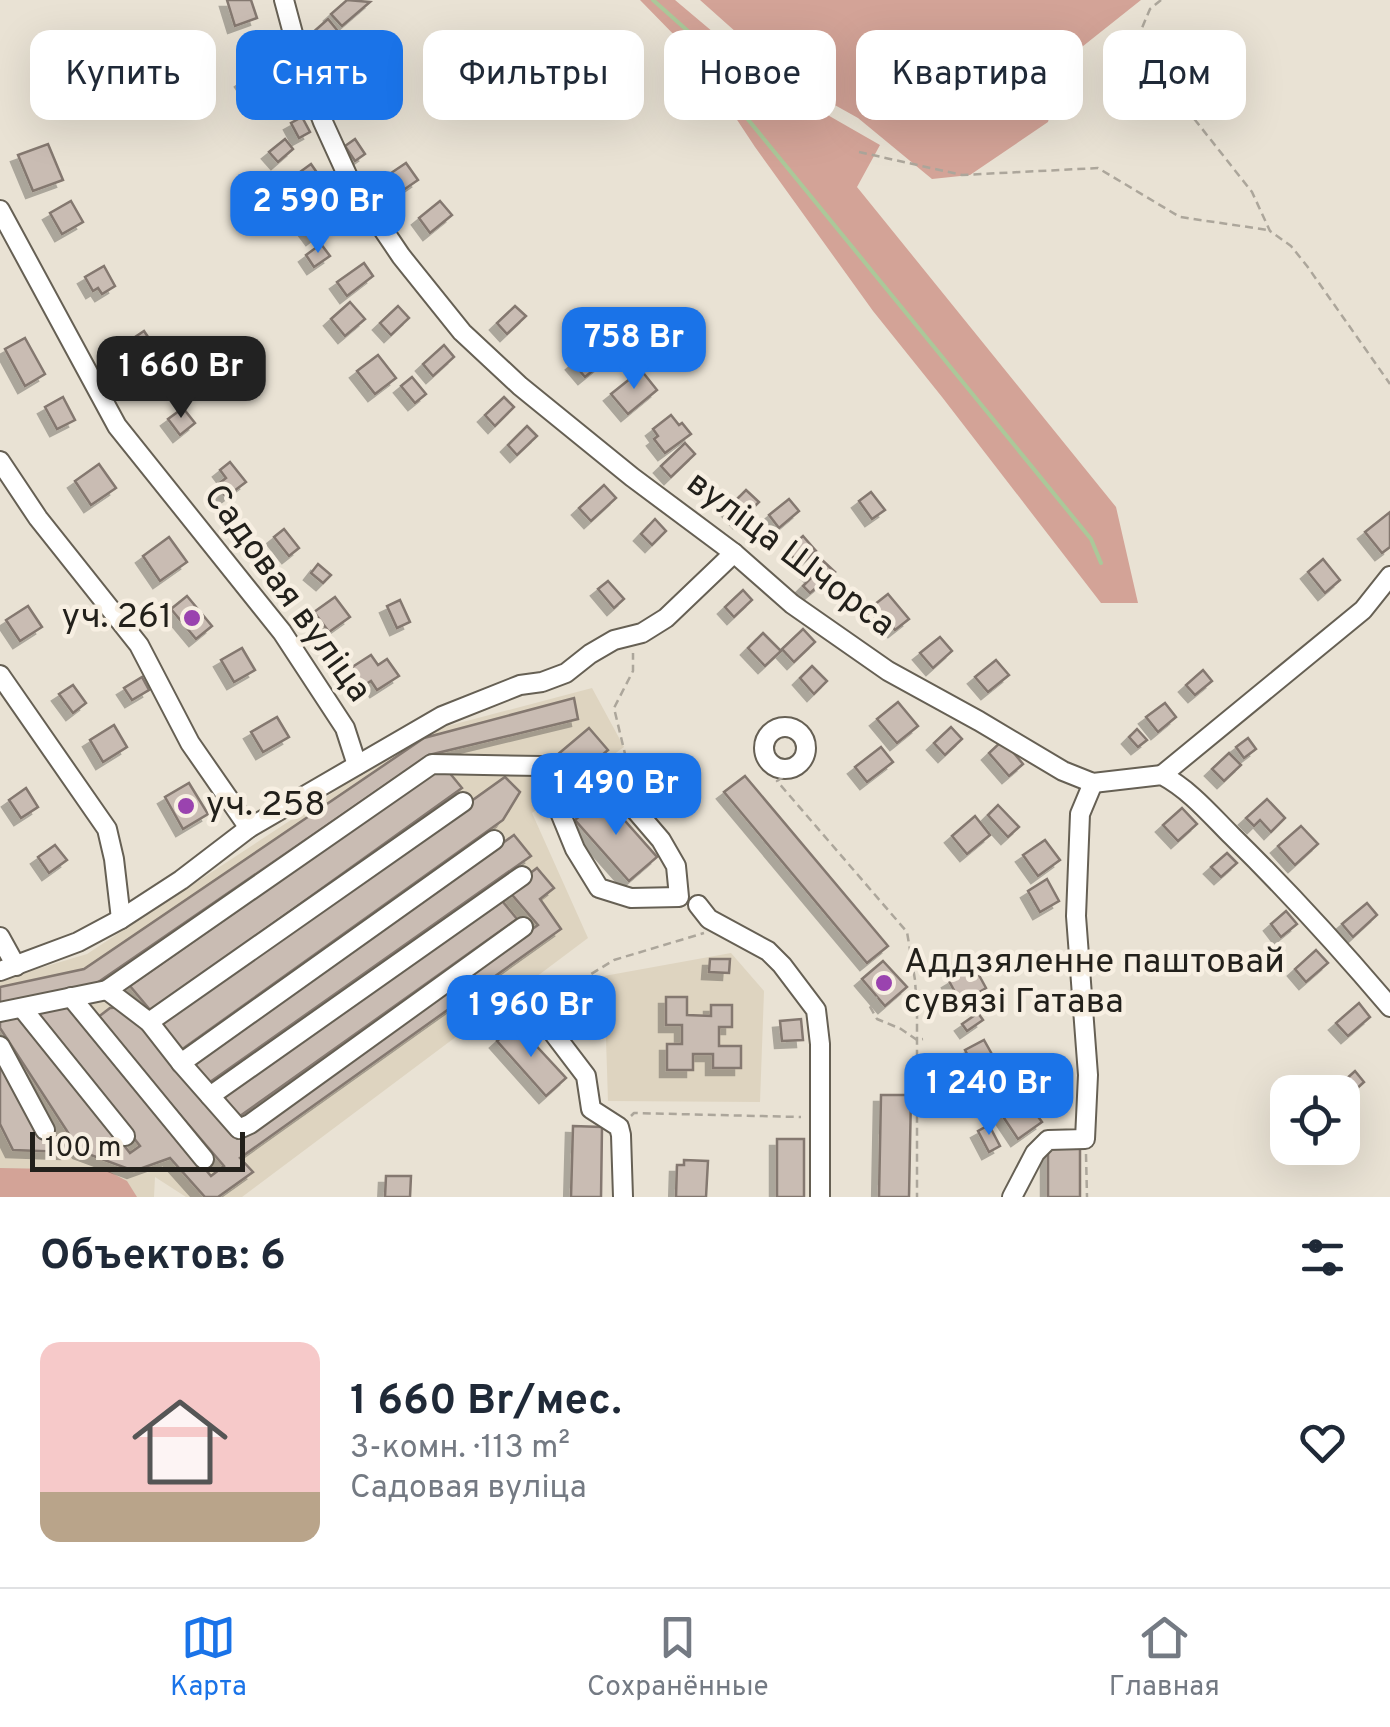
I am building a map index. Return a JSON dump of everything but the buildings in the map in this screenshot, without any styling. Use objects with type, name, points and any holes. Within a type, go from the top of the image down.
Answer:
[{"type":"street","name":"вуліца Шчорса","points":[[284,0],[302,67],[349,179],[401,256],[462,332],[520,386],[734,553],[792,604],[888,671],[1063,771],[1093,784]]},
{"type":"street","name":"Садовая вуліца","points":[[0,210],[116,426],[282,632],[345,728],[357,764]]},
{"type":"street","points":[[0,461],[38,518],[139,645],[190,744],[249,828]]},
{"type":"street","points":[[0,937],[8,968],[78,942],[180,880],[249,828],[442,716],[520,686],[566,674],[614,640],[642,633],[666,618],[734,553]]},
{"type":"street","points":[[1012,1197],[1035,1153],[1048,1140],[1086,1139],[1088,1075],[1076,916],[1080,814],[1093,784],[1162,775],[1363,610],[1390,576]]},
{"type":"street","points":[[0,675],[107,829],[121,919]]},
{"type":"street","points":[[0,1012],[107,990],[432,764],[541,766],[575,849],[600,888],[632,898],[679,896],[676,866],[661,840],[625,798]]},
{"type":"street","points":[[1162,775],[1190,794],[1252,856],[1390,1007]]},
{"type":"street","points":[[149,1022],[463,802]]},
{"type":"street","points":[[181,1063],[494,840]]},
{"type":"street","points":[[210,1096],[522,876]]},
{"type":"street","points":[[698,904],[709,918],[768,951],[816,1010],[820,1034],[820,1197]]},
{"type":"street","points":[[107,990],[149,1022],[239,1129],[523,927]]},
{"type":"street","points":[[70,998],[204,1159]]},
{"type":"street","points":[[22,1008],[124,1136]]},
{"type":"street","points":[[534,1009],[586,1076],[590,1109],[618,1127],[623,1197]]},
{"type":"street","points":[[0,1046],[45,1130]]},
{"type":"path","points":[[1161,0],[1150,9],[1139,35],[1188,111],[1252,192],[1270,230]]},
{"type":"path","points":[[859,152],[962,175],[1098,168],[1180,217],[1270,230],[1292,246],[1308,266],[1390,384]]},
{"type":"path","points":[[633,635],[634,671],[614,708],[639,814]]},
{"type":"path","points":[[783,777],[777,782],[906,932],[920,1040],[916,1197]]},
{"type":"path","points":[[456,977],[492,1022],[534,1009],[614,960],[724,926]]},
{"type":"path","points":[[877,997],[869,1005],[877,1020],[920,1040]]},
{"type":"path","points":[[618,1127],[634,1113],[820,1117]]},
{"type":"path","points":[[1086,1139],[1088,1197]]},
{"type":"shaded area","points":[[640,0],[675,0],[711,30],[669,30]]},
{"type":"shaded area","points":[[700,0],[1141,0],[1083,46],[1083,30],[856,30],[856,117],[836,106],[836,30],[734,30]]},
{"type":"shaded area","points":[[737,120],[836,120],[880,145],[857,187],[1116,507],[1138,603],[1101,603],[873,311]]},
{"type":"shaded area","points":[[860,120],[1048,120],[970,175],[932,179]]},
{"type":"shaded area","points":[[592,688],[624,747],[532,813],[588,938],[242,1197],[186,1197],[155,1177],[154,1197],[0,1197],[0,980],[87,954],[425,732]]},
{"type":"shaded area","points":[[731,953],[764,991],[760,1102],[608,1101],[604,976]]},
{"type":"shaded area","points":[[0,1168],[106,1170],[127,1181],[137,1197],[0,1197]]},
{"type":"waterway","points":[[653,0],[689,32],[746,117],[1091,539],[1101,563]]},
{"type":"place","name":"уч. 261","points":[[192,618]]},
{"type":"place","name":"уч. 258","points":[[186,806]]},
{"type":"place","name":"Аддзяленне паштовай сувязі Гатава","points":[[884,983]]}]
